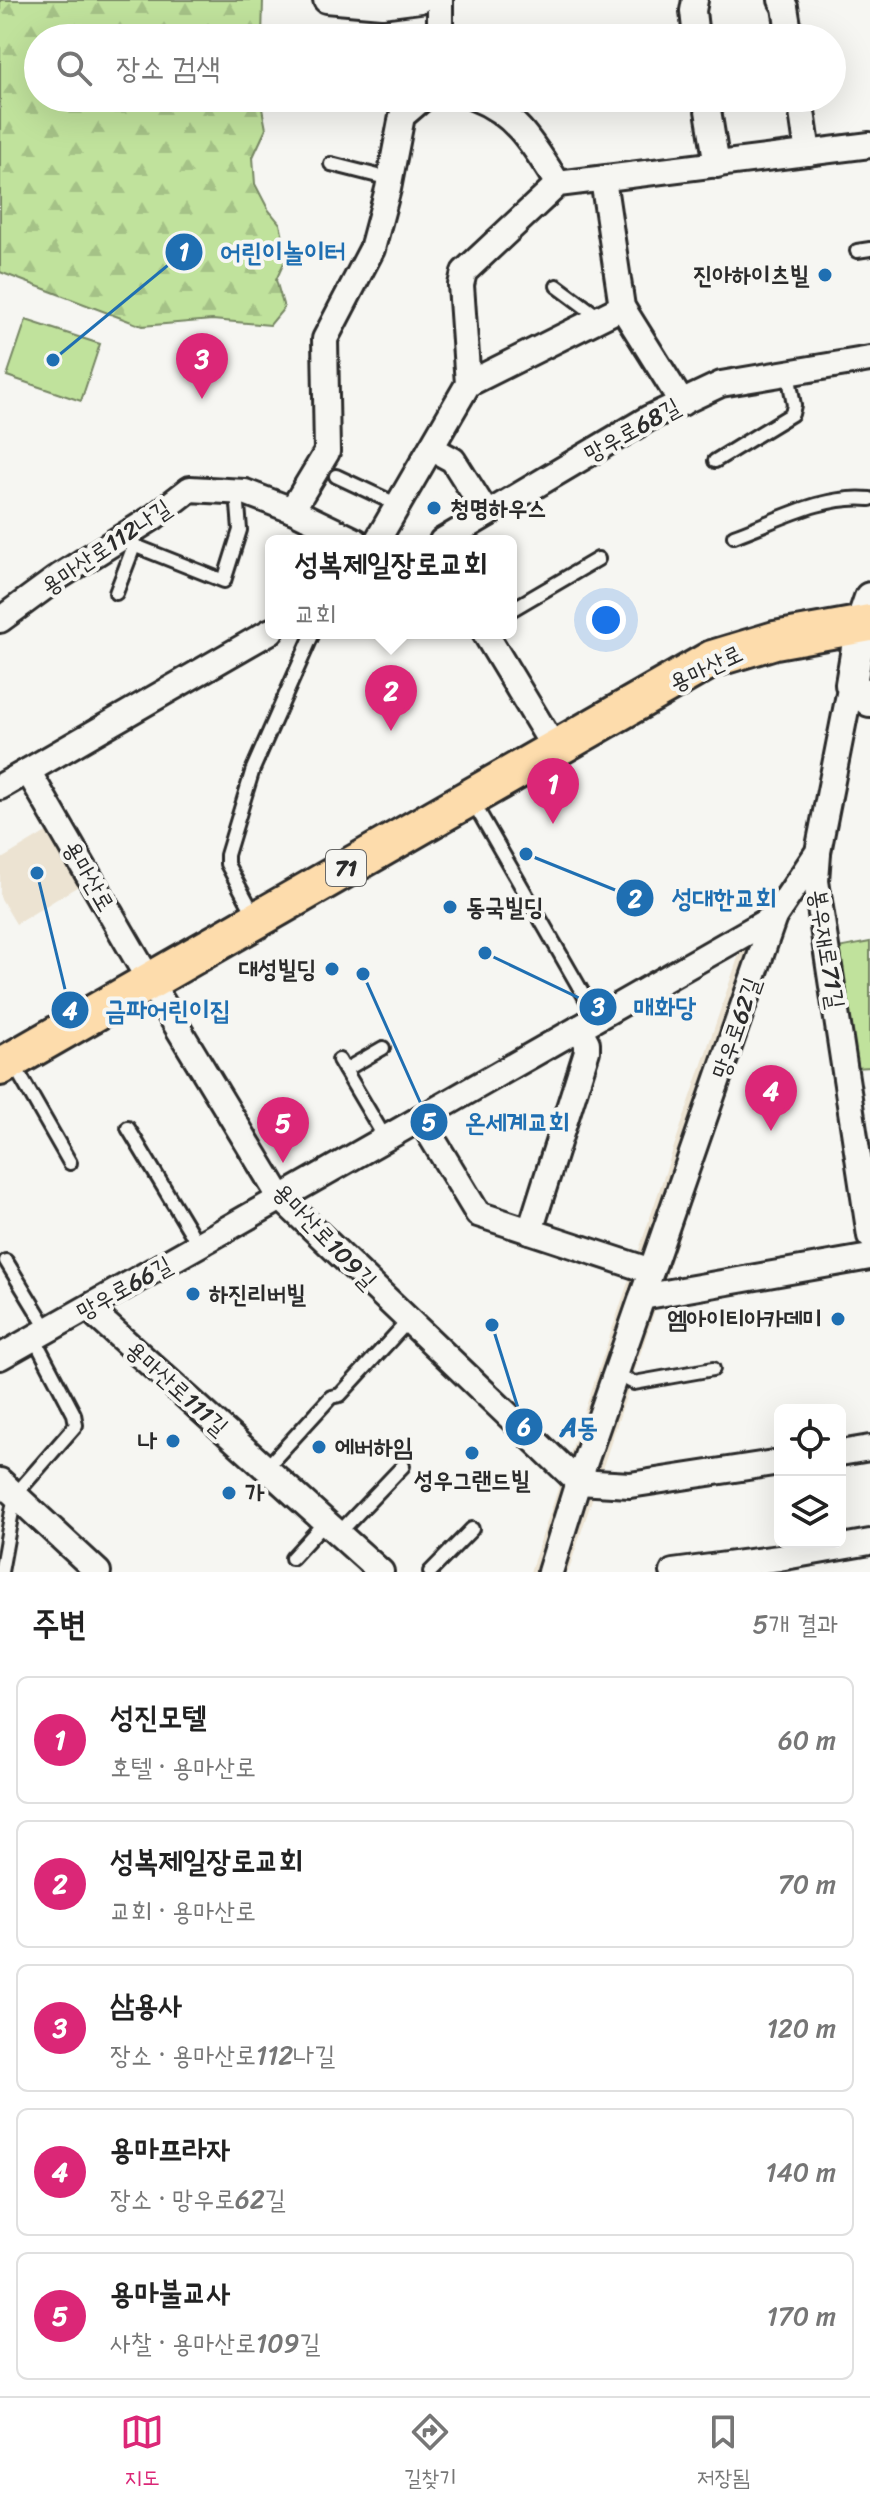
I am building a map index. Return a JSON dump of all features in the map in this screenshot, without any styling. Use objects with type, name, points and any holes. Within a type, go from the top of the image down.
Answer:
[{"type":"main road","name":"용마산로","points":[[6,1064],[712,659],[867,615]]},
{"type":"street","points":[[326,0],[382,5],[420,0]]},
{"type":"street","points":[[440,0],[440,24]]},
{"type":"street","points":[[694,24],[695,0]]},
{"type":"street","points":[[781,0],[788,24]]},
{"type":"street","points":[[292,510],[327,452],[325,339],[372,249],[402,116],[407,112]]},
{"type":"street","points":[[498,112],[525,132],[558,184]]},
{"type":"street","points":[[708,112],[717,165]]},
{"type":"street","points":[[802,112],[808,153]]},
{"type":"street","points":[[468,384],[461,285],[464,272],[558,184],[870,145]]},
{"type":"street","points":[[603,179],[622,307],[682,403]]},
{"type":"street","points":[[380,535],[468,384],[622,307]]},
{"type":"street","name":"망우로68길","points":[[452,535],[649,418],[721,384],[870,359]]},
{"type":"street","points":[[431,448],[453,460],[487,514]]},
{"type":"street","name":"용마산로112나길","points":[[0,620],[60,576],[126,542],[190,489],[237,492],[292,510],[344,535]]},
{"type":"street","points":[[861,692],[867,615]]},
{"type":"street","points":[[0,787],[265,634]]},
{"type":"street","points":[[489,639],[555,749]]},
{"type":"street","name":"망우로62길","points":[[552,1571],[578,1482],[774,917],[818,852],[861,692]]},
{"type":"street","name":"용마산로","points":[[28,771],[149,980]]},
{"type":"street","name":"봉우재로71길","points":[[818,852],[816,881],[867,1183],[870,1236]]},
{"type":"street","name":"망우로66길","points":[[0,1357],[774,917]]},
{"type":"street","name":"용마산로109길","points":[[149,980],[280,1197],[578,1482]]},
{"type":"street","points":[[530,1231],[587,1051],[588,1023]]},
{"type":"street","points":[[420,1118],[475,1211],[651,1271]]},
{"type":"street","points":[[642,1297],[870,1257]]},
{"type":"street","name":"용마산로111길","points":[[88,1308],[381,1572]]},
{"type":"street","points":[[846,1452],[870,1448]]},
{"type":"street","points":[[578,1482],[630,1485],[774,1463]]},
{"type":"street","points":[[7,1488],[98,1572]]},
{"type":"street","points":[[673,1572],[870,1542]]},
{"type":"lane","points":[[331,164],[390,179]]},
{"type":"lane","points":[[557,286],[600,318]]},
{"type":"lane","points":[[715,461],[792,414],[794,405],[788,373]]},
{"type":"lane","points":[[336,476],[398,505]]},
{"type":"lane","points":[[116,593],[126,542],[224,581],[240,530],[237,492]]},
{"type":"lane","points":[[734,536],[818,505],[850,498],[870,499]]},
{"type":"lane","points":[[517,606],[598,559]]},
{"type":"lane","points":[[256,919],[226,860],[253,769],[310,639]]},
{"type":"lane","points":[[470,797],[588,1023]]},
{"type":"lane","points":[[383,1048],[342,1065],[385,1138]]},
{"type":"lane","name":"용마산로","points":[[6,1064],[70,1163]]},
{"type":"lane","name":"망우로66길","points":[[128,1128],[199,1246]]},
{"type":"lane","name":"망우로66길","points":[[6,1261],[41,1334]]},
{"type":"lane","points":[[266,1468],[331,1397],[340,1395],[409,1320]]},
{"type":"lane","points":[[1,1572],[7,1488],[76,1425],[41,1334]]},
{"type":"lane","points":[[616,1374],[634,1383],[713,1369]]},
{"type":"lane","points":[[292,1558],[332,1528],[403,1466]]},
{"type":"lane","points":[[430,1572],[472,1529]]},
{"type":"shaded area","points":[[48,831],[80,885],[16,924],[0,897],[0,860]]},
{"type":"shaded area","points":[[749,925],[779,935],[568,1572],[530,1572]]},
{"type":"green space","points":[[0,0],[263,0],[262,24],[24,24],[24,112],[263,112],[266,129],[253,157],[255,184],[280,224],[287,256],[276,280],[284,308],[270,325],[212,320],[142,326],[0,272]]},
{"type":"green space","points":[[26,320],[100,344],[81,401],[7,376]]},
{"type":"green space","points":[[870,942],[870,1067],[855,1068],[838,948]]},
{"type":"place","name":"진아하이츠빌","points":[[825,275]]},
{"type":"place","name":"어린이놀이터","points":[[53,360]]},
{"type":"place","name":"삼용사","points":[[202,399]]},
{"type":"place","name":"청명하우스","points":[[434,508]]},
{"type":"place","name":"성복제일장로교회","points":[[391,731]]},
{"type":"place","name":"성진모텔","points":[[553,824]]},
{"type":"place","name":"성대한교회","points":[[526,854]]},
{"type":"place","name":"금파어린이집","points":[[37,873]]},
{"type":"place","name":"동국빌딩","points":[[450,907]]},
{"type":"place","name":"매화당","points":[[485,953]]},
{"type":"place","name":"대성빌딩","points":[[332,969]]},
{"type":"place","name":"온세계교회","points":[[363,974]]},
{"type":"place","name":"용마프라자","points":[[771,1131]]},
{"type":"place","name":"용마불교사","points":[[283,1163]]},
{"type":"place","name":"하진리버빌","points":[[193,1294]]},
{"type":"place","name":"엠아이티아카데미","points":[[838,1319]]},
{"type":"place","name":"A동","points":[[492,1325]]},
{"type":"place","name":"나","points":[[173,1441]]},
{"type":"place","name":"에버하임","points":[[319,1447]]},
{"type":"place","name":"성우그랜드빌","points":[[472,1453]]},
{"type":"place","name":"가","points":[[229,1493]]}]
